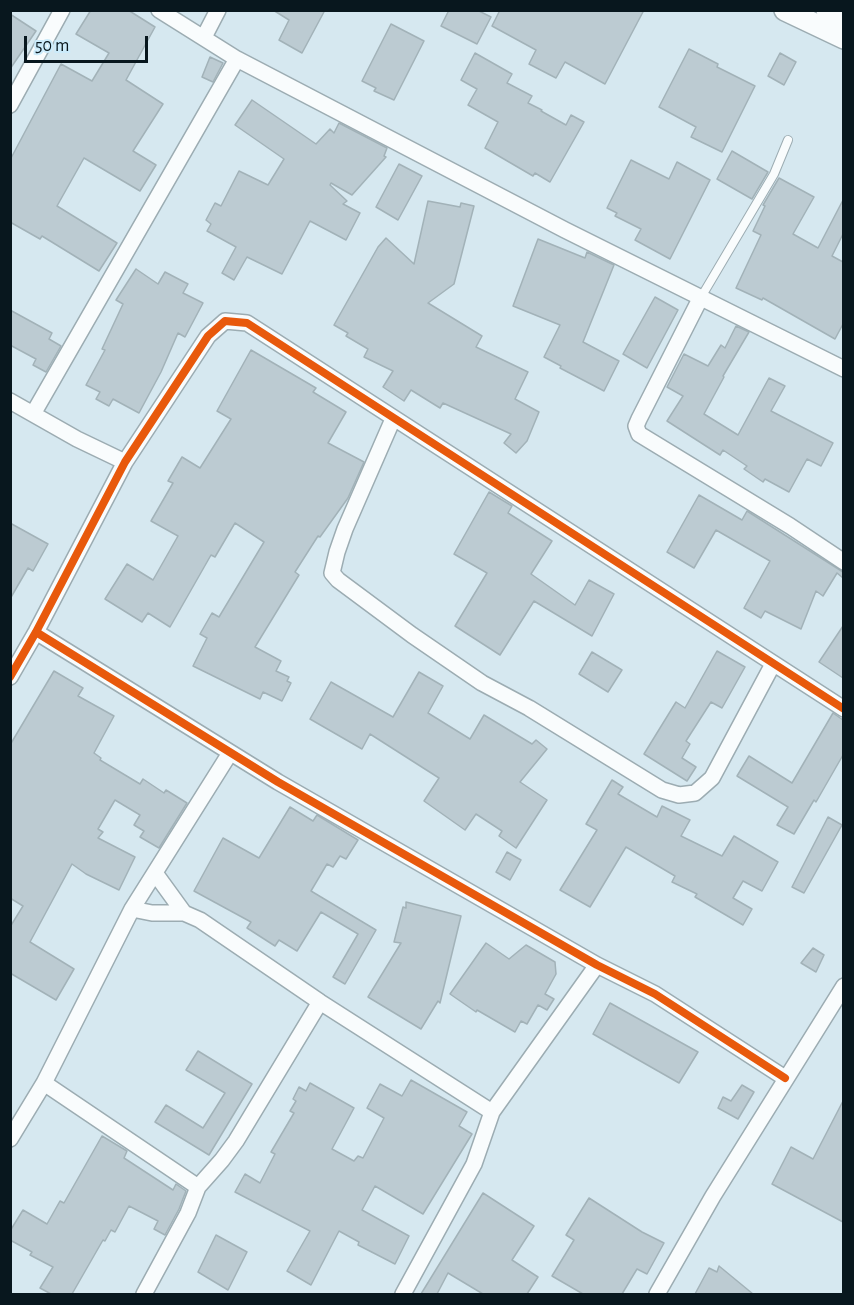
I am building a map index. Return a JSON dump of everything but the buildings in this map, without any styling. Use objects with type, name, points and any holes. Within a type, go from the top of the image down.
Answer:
[{"type":"main road","points":[[785,10],[843,38]]},
{"type":"main road","points":[[827,10],[843,19]]},
{"type":"street","points":[[10,105],[62,10]]},
{"type":"street","points":[[159,10],[237,59],[700,299],[843,369]]},
{"type":"street","points":[[204,37],[218,10]]},
{"type":"street","points":[[33,414],[237,59]]},
{"type":"street","points":[[700,299],[639,419],[636,426],[639,434],[790,526],[843,562]]},
{"type":"street","points":[[10,677],[36,632],[124,462],[208,336],[225,321],[247,323],[843,709]]},
{"type":"street","points":[[10,401],[77,440],[124,462]]},
{"type":"street","points":[[393,419],[345,529],[332,573],[338,580],[412,635],[482,683],[529,708],[662,790],[679,795],[695,793],[712,778],[773,664]]},
{"type":"street","points":[[36,632],[230,753],[597,965],[655,994],[785,1078]]},
{"type":"street","points":[[10,1139],[44,1083],[132,909],[230,753]]},
{"type":"street","points":[[155,873],[184,913]]},
{"type":"street","points":[[132,909],[152,913],[184,913],[200,920],[320,1002],[492,1112]]},
{"type":"street","points":[[403,1294],[474,1164],[492,1112],[597,965]]},
{"type":"street","points":[[657,1294],[713,1196],[843,986]]},
{"type":"street","points":[[144,1294],[188,1213],[198,1187],[222,1161],[236,1141],[320,1002]]},
{"type":"street","points":[[44,1083],[198,1187]]},
{"type":"lane","points":[[700,299],[774,174],[788,140]]},
{"type":"cycle path","points":[[10,677],[125,462],[208,336],[225,321],[247,323],[844,709]]},
{"type":"cycle path","points":[[36,632],[278,782],[597,965],[655,994],[785,1078]]}]
